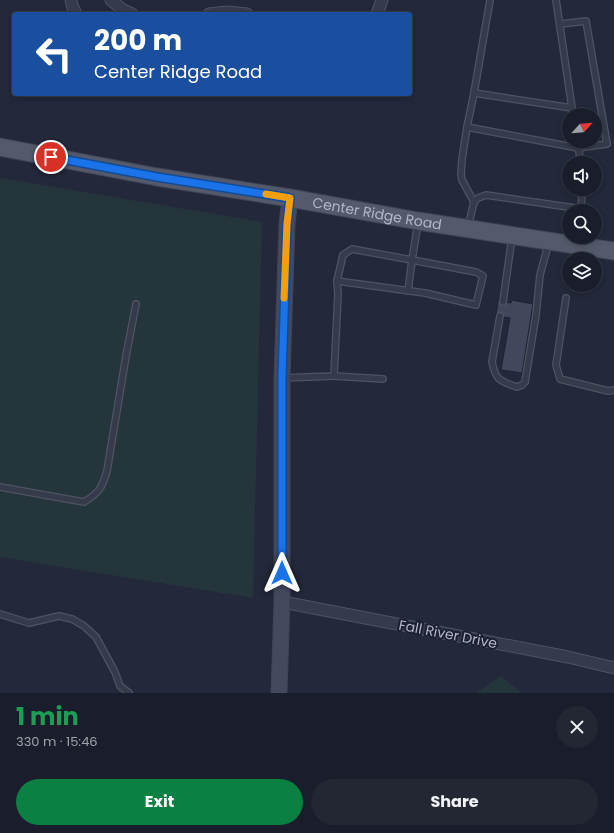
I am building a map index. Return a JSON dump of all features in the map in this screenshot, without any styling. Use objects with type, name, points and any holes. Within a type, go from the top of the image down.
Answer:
[{"type":"main road","name":"Center Ridge Road","points":[[0,147],[157,177],[290,198],[418,221],[549,241],[582,243],[614,251]]},
{"type":"main road","points":[[279,693],[282,601],[282,378],[287,224],[290,198]]},
{"type":"street","points":[[71,0],[72,8],[75,12]]},
{"type":"street","points":[[112,0],[128,12]]},
{"type":"street","points":[[378,12],[382,0]]},
{"type":"street","name":"Fall River Drive","points":[[282,601],[568,657],[614,668]]},
{"type":"lane","points":[[474,202],[462,180],[462,159],[466,127],[474,93],[490,0]]},
{"type":"lane","points":[[474,93],[572,108],[556,0]]},
{"type":"lane","points":[[560,24],[586,22],[601,108]]},
{"type":"lane","points":[[602,115],[607,144],[602,145]]},
{"type":"lane","points":[[466,127],[562,145]]},
{"type":"lane","points":[[578,148],[579,156]]},
{"type":"lane","points":[[468,228],[474,202],[478,198],[486,195],[562,206]]},
{"type":"lane","points":[[408,291],[418,221]]},
{"type":"lane","points":[[503,302],[512,235]]},
{"type":"lane","points":[[500,316],[492,362],[493,369],[500,381],[517,387],[525,382],[536,315],[540,275],[549,241]]},
{"type":"lane","points":[[334,376],[338,294],[337,280],[343,255],[352,249],[476,272],[482,276],[476,305],[424,293],[337,280]]},
{"type":"lane","points":[[566,298],[556,365],[560,379],[608,391],[614,390]]},
{"type":"lane","points":[[0,487],[84,502],[94,495],[102,485],[107,471],[136,304]]},
{"type":"lane","points":[[282,378],[334,376],[383,379]]},
{"type":"lane","points":[[0,614],[29,623],[59,616],[72,619],[84,626],[96,637],[115,672],[120,686],[129,693]]},
{"type":"shaded area","points":[[0,178],[262,222],[253,598],[0,557]]},
{"type":"shaded area","points":[[501,676],[522,693],[476,693]]},
{"type":"building","points":[[512,300],[533,304],[522,373],[501,370],[510,318],[496,316],[498,301],[511,303]]},
{"type":"slow traffic","points":[[266,194],[290,198],[287,224],[284,298]]},
{"type":"route","points":[[51,157],[157,177],[290,198],[287,224],[282,378],[282,573]]}]
